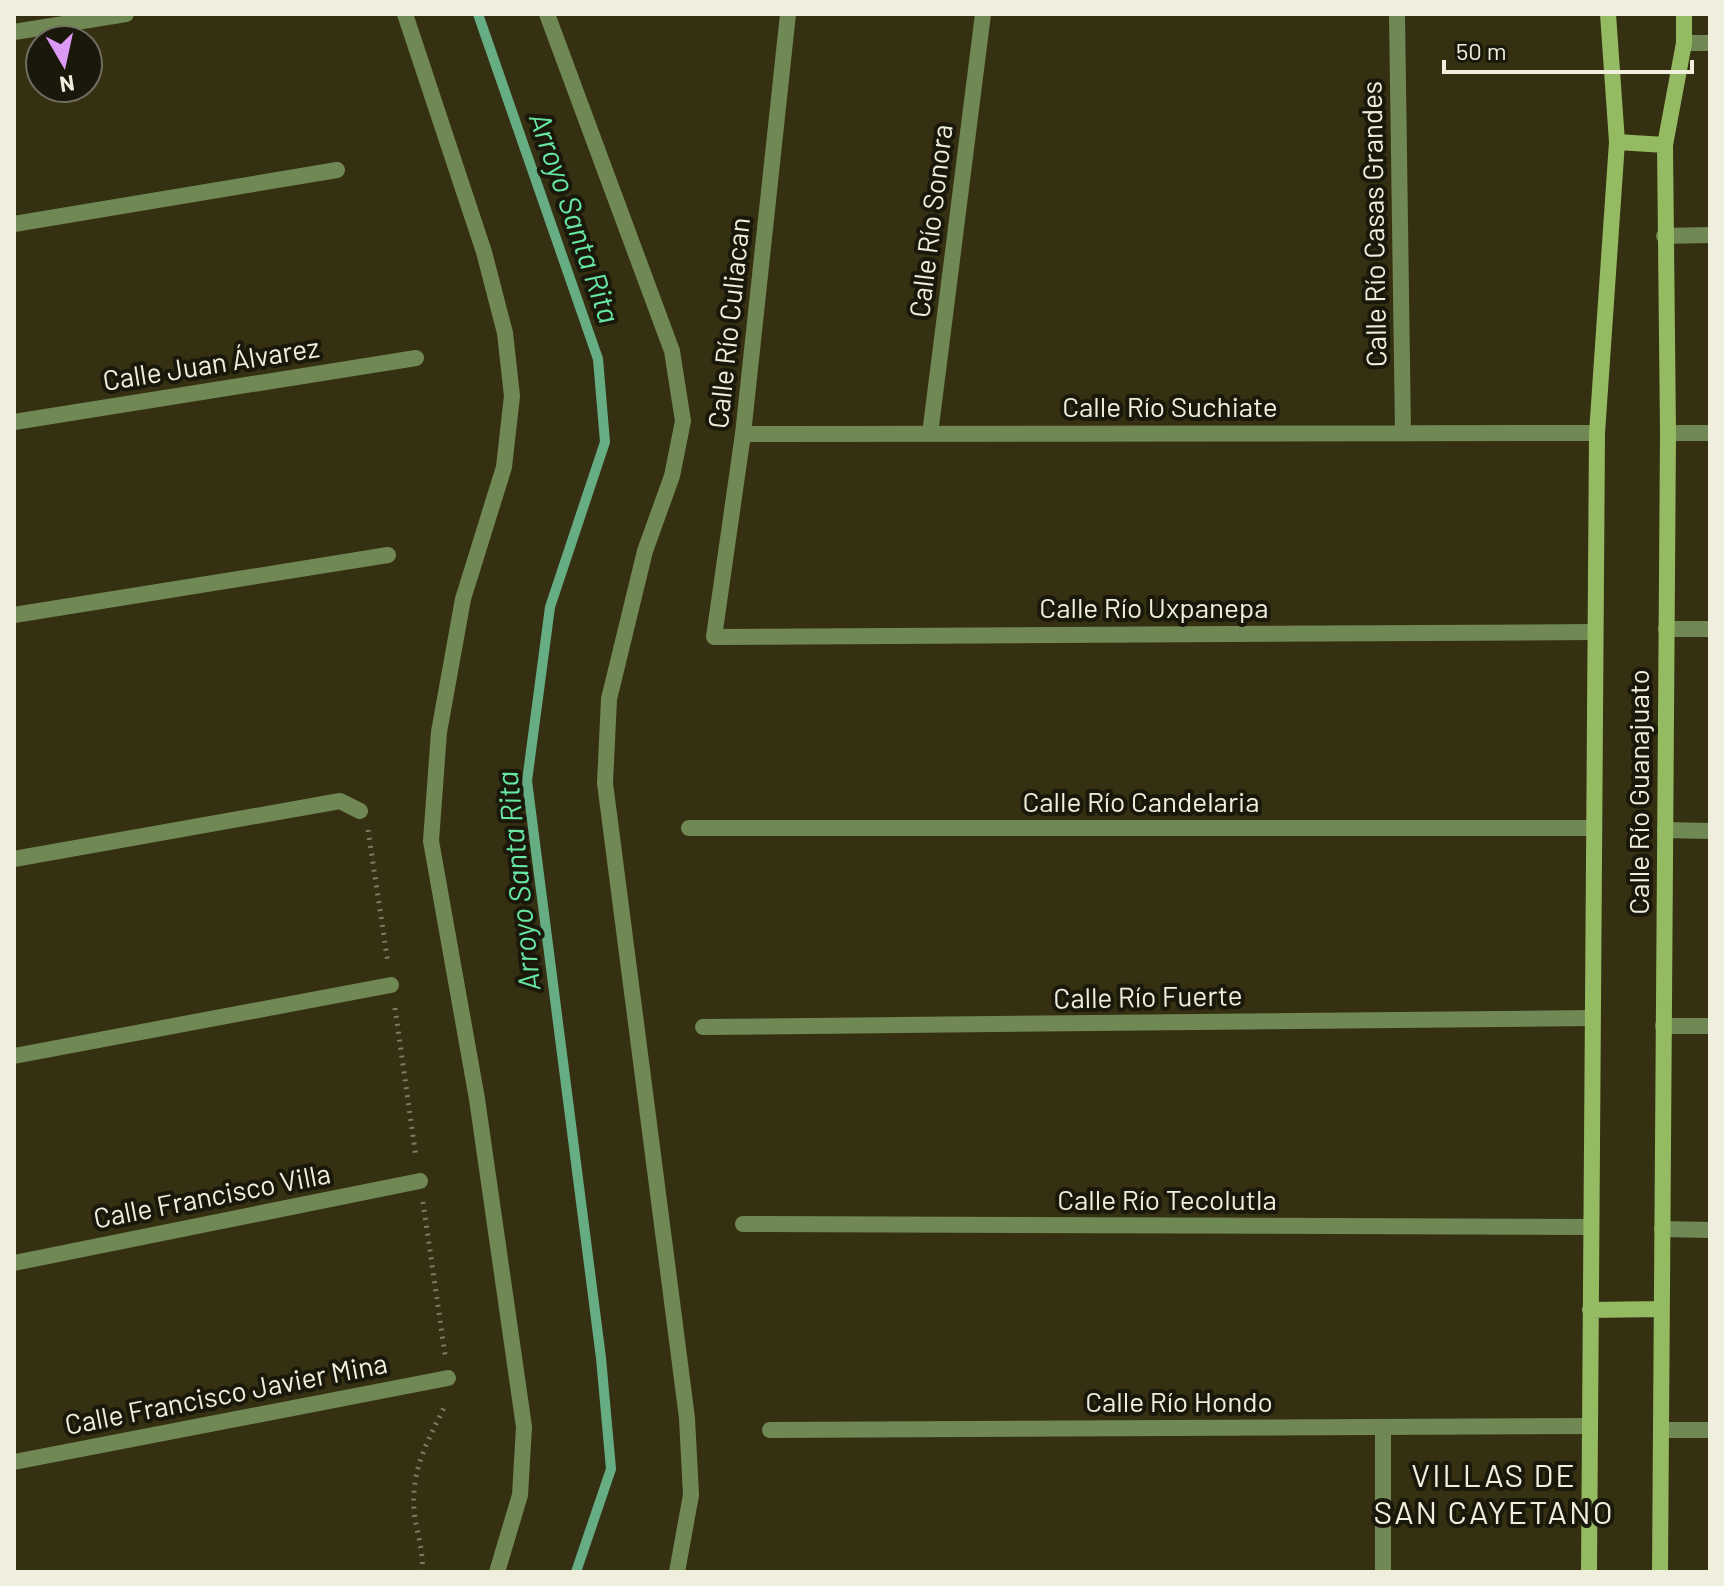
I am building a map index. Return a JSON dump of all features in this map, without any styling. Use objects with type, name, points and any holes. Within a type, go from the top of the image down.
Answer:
[{"type":"street","points":[[14,32],[126,14]]},
{"type":"street","points":[[405,14],[484,252],[505,333],[512,396],[504,467],[463,599],[449,673],[439,732],[431,841],[477,1099],[524,1427],[520,1495],[497,1572]]},
{"type":"street","points":[[547,14],[672,351],[683,421],[672,476],[645,551],[609,699],[605,783],[687,1418],[691,1495],[677,1572]]},
{"type":"street","name":"Calle Río Culiacan","points":[[714,637],[743,434],[788,14]]},
{"type":"street","name":"Calle Río Sonora","points":[[930,434],[983,14]]},
{"type":"street","name":"Calle Río Casas Grandes","points":[[1397,14],[1403,433]]},
{"type":"street","name":"Calle Río Guanajuato","points":[[1589,1572],[1597,433],[1617,142],[1608,14]]},
{"type":"street","name":"Calle Río Guanajuato","points":[[1660,1572],[1668,433],[1665,145],[1684,43],[1684,14]]},
{"type":"street","points":[[1684,43],[1710,43]]},
{"type":"street","points":[[1617,142],[1665,145]]},
{"type":"street","points":[[14,224],[337,170]]},
{"type":"street","points":[[1664,236],[1710,235]]},
{"type":"street","name":"Calle Juan Álvarez","points":[[14,422],[416,358]]},
{"type":"street","name":"Calle Río Suchiate","points":[[743,434],[1597,433]]},
{"type":"street","points":[[1668,433],[1710,433]]},
{"type":"street","points":[[14,615],[388,555]]},
{"type":"street","points":[[1666,629],[1710,629]]},
{"type":"street","name":"Calle Río Uxpanepa","points":[[714,637],[1595,632]]},
{"type":"street","points":[[14,859],[340,801],[360,811]]},
{"type":"street","name":"Calle Río Candelaria","points":[[689,828],[1593,828]]},
{"type":"street","points":[[1665,830],[1710,831]]},
{"type":"street","points":[[14,1056],[391,985]]},
{"type":"street","name":"Calle Río Fuerte","points":[[703,1027],[1592,1018]]},
{"type":"street","points":[[1663,1026],[1710,1026]]},
{"type":"street","name":"Calle Francisco Villa","points":[[14,1263],[420,1181]]},
{"type":"street","name":"Calle Río Tecolutla","points":[[743,1224],[1591,1227]]},
{"type":"street","points":[[1662,1229],[1710,1230]]},
{"type":"street","points":[[1590,1310],[1661,1309]]},
{"type":"street","name":"Calle Francisco Javier Mina","points":[[14,1462],[448,1378]]},
{"type":"street","name":"Calle Río Hondo","points":[[770,1430],[1589,1426]]},
{"type":"street","points":[[1383,1427],[1383,1572]]},
{"type":"street","points":[[1661,1430],[1710,1430]]},
{"type":"waterway","name":"Arroyo Santa Rita","points":[[478,14],[598,359],[605,442],[550,607],[527,781],[601,1358],[611,1469],[576,1572]]},
{"type":"district","name":"VILLAS DE SAN CAYETANO","points":[[1494,1494]]}]
